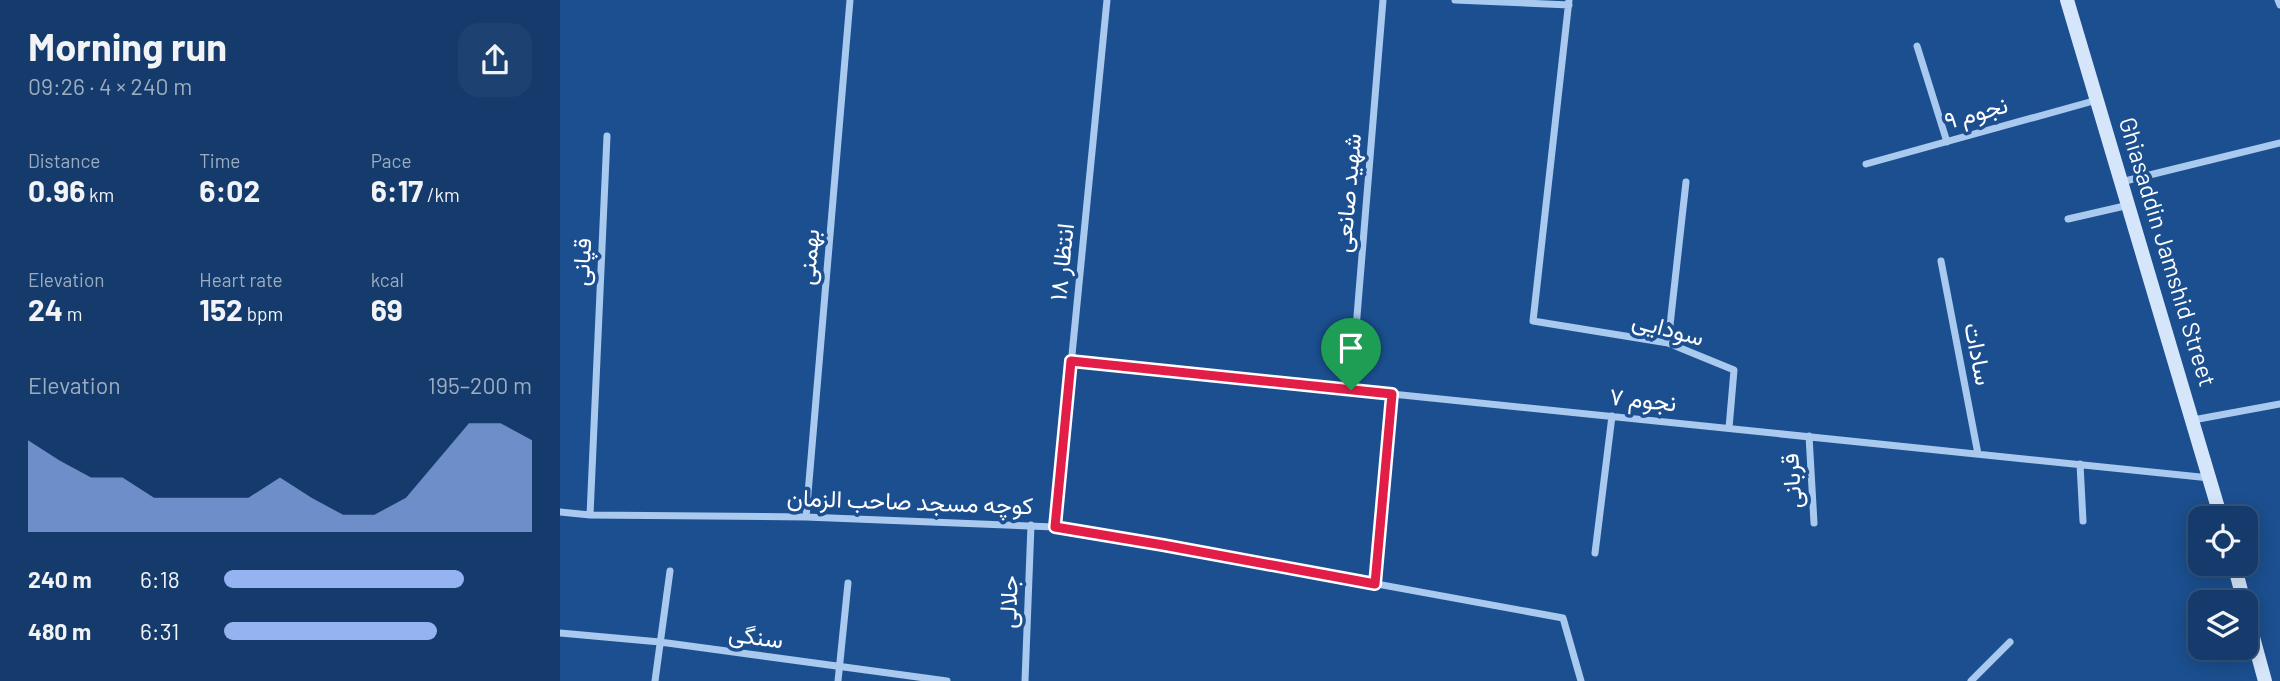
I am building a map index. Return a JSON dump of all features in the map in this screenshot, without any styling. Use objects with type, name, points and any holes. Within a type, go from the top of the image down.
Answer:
[{"type":"main road","name":"Ghiasaddin Jamshid Street","points":[[2067,0],[2218,506]]},
{"type":"main road","points":[[2258,655],[2265,681]]},
{"type":"street","name":"بهمنی","points":[[806,517],[850,0]]},
{"type":"street","name":"انتظار ۱۸","points":[[1055,527],[1107,0]]},
{"type":"street","name":"شهید صانعی","points":[[1351,390],[1383,0]]},
{"type":"street","points":[[1455,0],[1569,2]]},
{"type":"street","name":"سودایی","points":[[1569,2],[1533,321],[1668,344],[1734,370],[1729,428]]},
{"type":"street","points":[[1917,46],[1947,142]]},
{"type":"street","name":"نجوم ۹","points":[[1866,164],[2097,100]]},
{"type":"street","name":"قپانی","points":[[590,515],[607,136]]},
{"type":"street","points":[[2121,183],[2280,143]]},
{"type":"street","points":[[1668,344],[1686,182]]},
{"type":"street","points":[[2068,219],[2129,205]]},
{"type":"street","name":"سادات","points":[[1941,261],[1978,454]]},
{"type":"street","name":"نجوم ۷","points":[[1071,361],[2211,478]]},
{"type":"street","points":[[1375,584],[1392,394]]},
{"type":"street","points":[[2193,420],[2280,404]]},
{"type":"street","points":[[1595,553],[1612,416]]},
{"type":"street","name":"قربانی","points":[[1808,436],[1814,523]]},
{"type":"street","points":[[2080,464],[2083,521]]},
{"type":"street","name":"کوچه مسجد صاحب الزمان","points":[[560,512],[590,515],[806,517],[1055,527],[1563,618],[1581,681]]},
{"type":"street","name":"جلالی","points":[[1025,681],[1031,525]]},
{"type":"street","points":[[655,681],[670,571]]},
{"type":"street","points":[[838,681],[848,583]]},
{"type":"street","name":"سنگی","points":[[560,633],[660,642],[947,681]]},
{"type":"street","points":[[1971,681],[2010,642]]},
{"type":"route","points":[[1071,361],[1351,390],[1392,394],[1375,584],[1055,527],[1071,361]]}]
